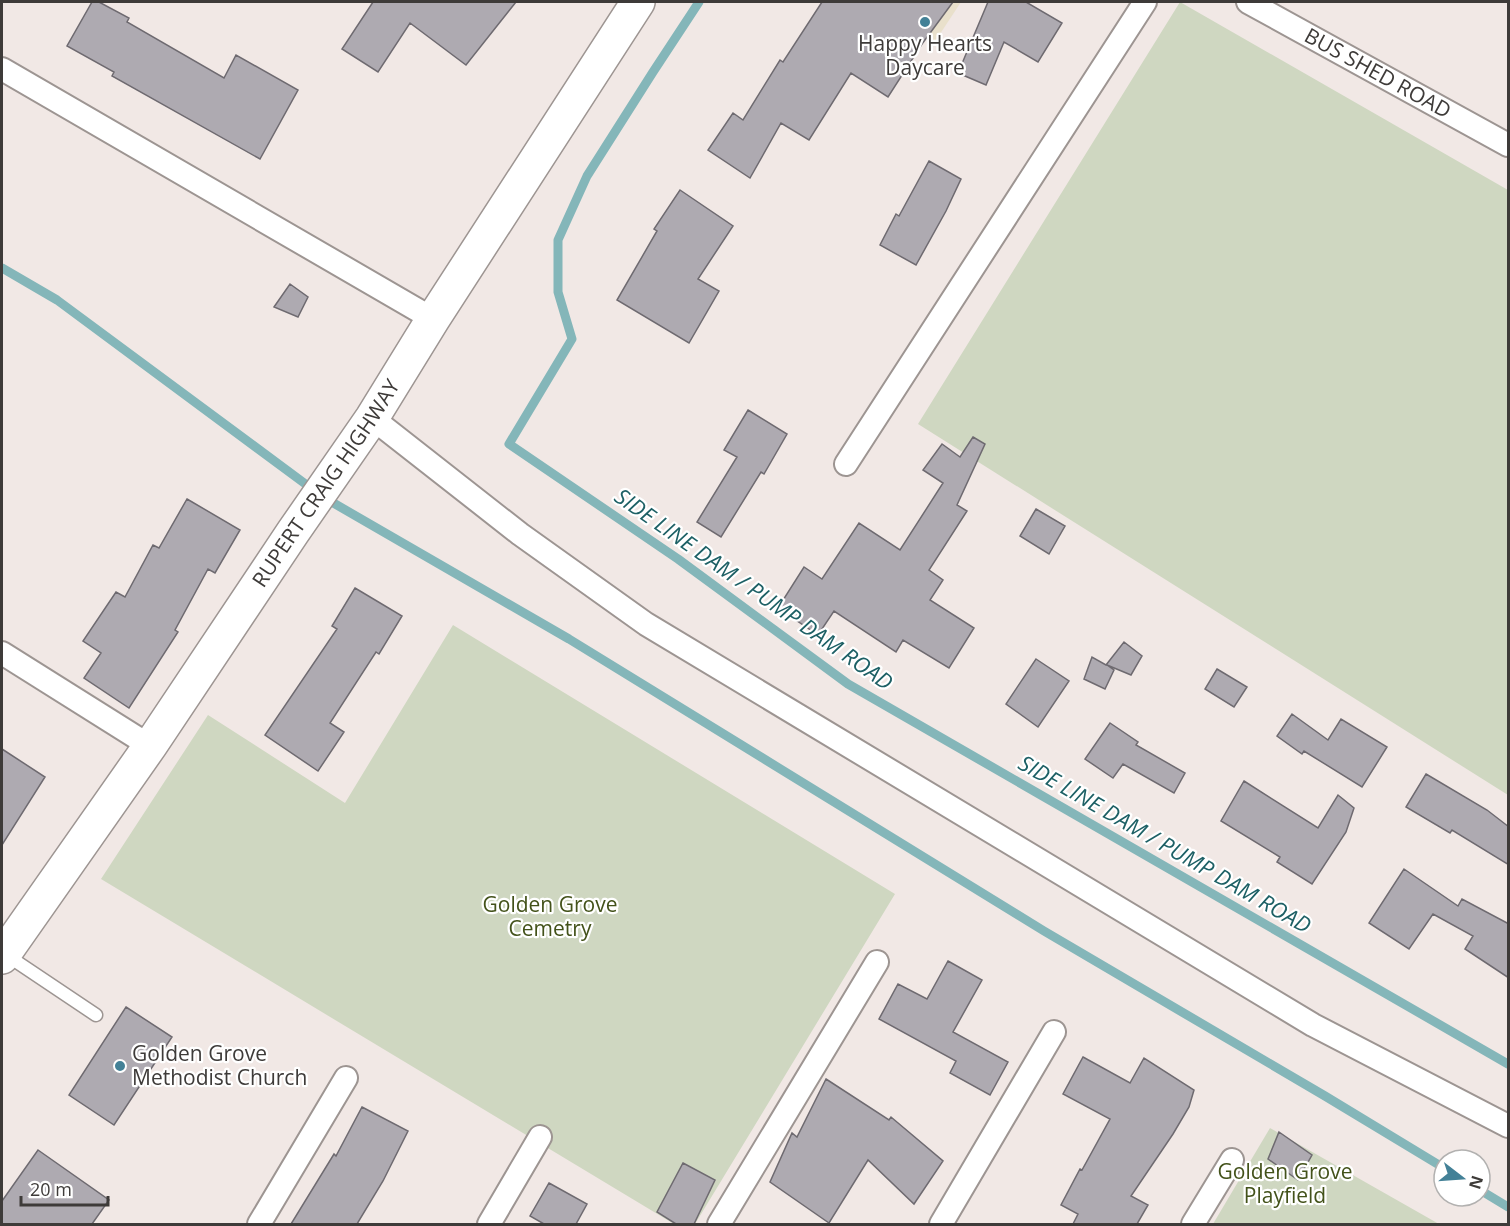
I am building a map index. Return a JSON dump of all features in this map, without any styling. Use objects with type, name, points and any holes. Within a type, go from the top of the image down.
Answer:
[{"type":"main road","name":"RUPERT CRAIG HIGHWAY","points":[[3,955],[150,746],[372,418],[433,319],[638,2]]},
{"type":"street","points":[[846,464],[1145,2]]},
{"type":"street","name":"BUS SHED ROAD","points":[[1248,2],[1509,145]]},
{"type":"street","points":[[2,69],[433,319]]},
{"type":"street","points":[[372,418],[520,534],[646,624],[1313,1025],[1509,1126]]},
{"type":"street","points":[[2,653],[150,746]]},
{"type":"street","points":[[719,1224],[877,962]]},
{"type":"street","points":[[941,1224],[1054,1032]]},
{"type":"street","points":[[259,1224],[346,1078]]},
{"type":"street","points":[[489,1224],[540,1137]]},
{"type":"street","points":[[1193,1224],[1232,1161]]},
{"type":"lane","points":[[3,955],[96,1014]]},
{"type":"shaded area","name":"Happy Hearts Daycare","points":[[872,2],[961,2],[934,43]]},
{"type":"green space","points":[[1180,2],[1508,190],[1508,795],[918,424]]},
{"type":"green space","name":"Golden Grove Cemetry","points":[[453,625],[895,894],[695,1224],[674,1224],[101,879],[208,715],[345,803]]},
{"type":"green space","name":"Golden Grove Playfield","points":[[1270,1128],[1439,1224],[1213,1224]]},
{"type":"building","points":[[92,2],[99,2],[129,18],[127,22],[224,78],[236,55],[298,90],[260,159],[112,76],[114,72],[67,46]]},
{"type":"building","points":[[373,2],[516,2],[466,65],[410,23],[378,72],[342,49]]},
{"type":"building","points":[[822,2],[953,2],[922,44],[888,97],[851,73],[809,140],[781,123],[750,178],[708,150],[733,113],[743,120],[780,60],[783,62]]},
{"type":"building","points":[[988,2],[1026,2],[1062,23],[1038,62],[1004,42],[986,85],[958,73]]},
{"type":"building","points":[[929,161],[961,179],[916,265],[880,245]]},
{"type":"building","points":[[680,190],[733,226],[698,279],[719,291],[689,343],[617,300],[657,231],[654,229]]},
{"type":"building","points":[[290,284],[308,297],[298,317],[274,307]]},
{"type":"building","points":[[748,410],[787,434],[764,474],[761,472],[721,537],[697,522],[737,457],[724,450]]},
{"type":"building","points":[[973,437],[985,444],[957,505],[967,511],[929,570],[943,580],[930,600],[974,628],[949,668],[903,640],[896,652],[834,611],[818,635],[778,608],[804,567],[822,579],[859,523],[900,550],[943,483],[923,470],[942,444],[960,457]]},
{"type":"building","points":[[187,499],[240,530],[215,573],[208,569],[175,630],[178,632],[129,708],[84,678],[101,653],[83,641],[116,592],[125,597],[153,545],[159,548]]},
{"type":"building","points":[[1036,509],[1065,526],[1049,554],[1020,536]]},
{"type":"building","points":[[355,588],[402,616],[379,654],[376,652],[330,723],[344,732],[318,771],[265,735],[337,629],[332,626]]},
{"type":"building","points":[[1124,642],[1142,656],[1131,675],[1107,665],[1114,670],[1105,689],[1084,679],[1092,657],[1106,665]]},
{"type":"building","points":[[1036,659],[1069,681],[1038,727],[1006,704]]},
{"type":"building","points":[[1217,669],[1247,687],[1234,707],[1205,689]]},
{"type":"building","points":[[1292,714],[1328,740],[1341,719],[1387,747],[1362,787],[1304,751],[1302,754],[1277,736]]},
{"type":"building","points":[[1110,723],[1138,742],[1136,745],[1185,773],[1174,793],[1123,764],[1113,778],[1085,759]]},
{"type":"building","points":[[2,749],[45,777],[2,845]]},
{"type":"building","points":[[1426,774],[1487,810],[1509,827],[1509,865],[1452,830],[1450,833],[1406,807]]},
{"type":"building","points":[[1244,781],[1318,828],[1338,795],[1354,808],[1346,832],[1312,884],[1277,862],[1280,857],[1221,821]]},
{"type":"building","points":[[1404,869],[1458,906],[1462,899],[1509,924],[1509,978],[1465,949],[1473,936],[1433,914],[1409,949],[1369,923]]},
{"type":"building","points":[[948,961],[982,980],[953,1032],[1008,1062],[990,1095],[950,1073],[956,1061],[879,1019],[898,984],[927,999]]},
{"type":"building","name":"Golden Grove Methodist Church","points":[[126,1007],[172,1037],[114,1125],[69,1095]]},
{"type":"building","points":[[1083,1057],[1130,1083],[1144,1058],[1194,1090],[1189,1107],[1173,1134],[1131,1196],[1148,1205],[1137,1224],[1073,1224],[1078,1214],[1061,1205],[1110,1119],[1063,1094]]},
{"type":"building","points":[[826,1079],[889,1120],[891,1117],[943,1161],[914,1204],[868,1160],[829,1223],[770,1182],[792,1133],[797,1137]]},
{"type":"building","points":[[362,1107],[408,1131],[383,1181],[357,1224],[291,1224],[334,1154],[336,1156]]},
{"type":"building","points":[[1279,1132],[1312,1155],[1298,1180],[1268,1159]]},
{"type":"building","points":[[38,1150],[109,1200],[92,1224],[2,1224],[2,1201]]},
{"type":"building","points":[[683,1163],[715,1180],[694,1224],[676,1224],[657,1212]]},
{"type":"building","points":[[549,1183],[587,1204],[576,1224],[544,1224],[530,1216]]},
{"type":"waterway","name":"SIDE LINE DAM / PUMP DAM ROAD","points":[[699,2],[587,176],[558,240],[558,292],[572,339],[509,444],[678,559],[848,684],[1508,1064]]},
{"type":"waterway","points":[[2,268],[57,300],[323,497],[569,639],[1044,931],[1432,1161]]},
{"type":"waterway","points":[[1492,1197],[1508,1207]]},
{"type":"place","name":"Happy Hearts Daycare","points":[[925,22]]},
{"type":"place","name":"Golden Grove Methodist Church","points":[[120,1066]]}]
